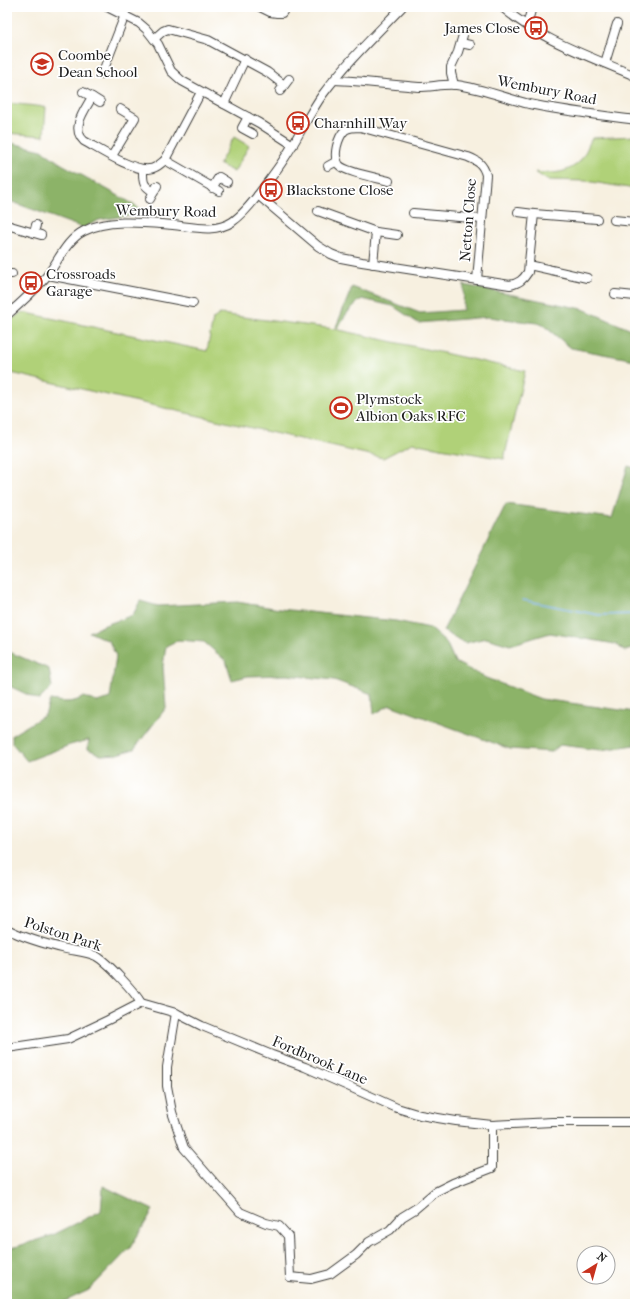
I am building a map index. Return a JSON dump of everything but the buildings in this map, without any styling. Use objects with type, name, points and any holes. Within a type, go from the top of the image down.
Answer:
[{"type":"street","points":[[107,7],[139,23],[158,44],[170,71],[182,81],[248,117],[293,145]]},
{"type":"street","points":[[260,7],[277,13],[282,13],[286,7]]},
{"type":"street","points":[[334,80],[402,7]]},
{"type":"street","points":[[502,7],[527,25],[549,38],[635,76]]},
{"type":"street","points":[[527,25],[532,7]]},
{"type":"street","points":[[102,74],[111,62],[125,15]]},
{"type":"street","points":[[605,63],[617,23]]},
{"type":"street","points":[[154,38],[168,29],[208,40],[267,72],[284,85]]},
{"type":"street","points":[[454,85],[451,67],[462,39],[470,44]]},
{"type":"street","points":[[224,104],[245,59]]},
{"type":"street","points":[[347,66],[352,78],[361,81]]},
{"type":"street","name":"Wembury Road","points":[[7,314],[27,297],[48,275],[70,242],[77,235],[92,228],[98,226],[130,223],[152,223],[198,228],[218,228],[238,218],[258,195],[284,160],[310,114],[334,80],[421,87],[454,85],[477,89],[530,104],[635,120]]},
{"type":"street","points":[[83,92],[100,102]]},
{"type":"street","points":[[92,97],[78,123],[79,137],[133,167],[150,169],[165,160],[201,92]]},
{"type":"street","points":[[112,156],[138,119],[120,110]]},
{"type":"street","points":[[248,117],[242,128],[253,134]]},
{"type":"street","name":"Netton Close","points":[[337,161],[336,154],[342,135],[346,130],[353,126],[434,151],[475,160],[481,164],[486,175],[477,280]]},
{"type":"street","points":[[165,160],[216,189],[219,177],[227,182]]},
{"type":"street","points":[[328,166],[337,161],[340,166],[346,169],[383,177]]},
{"type":"street","points":[[143,169],[143,184],[154,193]]},
{"type":"street","points":[[258,195],[304,236],[331,254],[342,258],[510,285],[518,284],[524,279],[528,272],[534,214]]},
{"type":"street","points":[[413,213],[423,210],[482,219]]},
{"type":"street","points":[[318,211],[340,223],[376,232],[397,234]]},
{"type":"street","points":[[518,212],[534,214],[579,214],[597,219]]},
{"type":"street","points":[[614,220],[635,222]]},
{"type":"street","points":[[7,225],[37,234],[36,225]]},
{"type":"street","points":[[373,264],[376,232]]},
{"type":"street","points":[[529,265],[582,274]]},
{"type":"street","points":[[48,275],[193,303]]},
{"type":"street","points":[[614,294],[632,294]]},
{"type":"street","name":"Polston Park","points":[[7,930],[44,944],[96,956],[118,976],[141,1003]]},
{"type":"street","points":[[7,1048],[68,1039],[141,1003]]},
{"type":"street","name":"Fordbrook Lane","points":[[141,1003],[176,1013],[272,1055],[305,1067],[397,1108],[420,1115],[492,1125],[552,1122],[635,1122]]},
{"type":"street","points":[[176,1013],[167,1067],[167,1086],[172,1112],[184,1148],[240,1212],[266,1223],[279,1226],[288,1236],[290,1277],[311,1279],[330,1274],[356,1256],[369,1242],[390,1230],[402,1217],[415,1209],[435,1192],[453,1183],[492,1168],[492,1125]]},
{"type":"green space","points":[[7,103],[46,107],[44,136],[7,133]]},
{"type":"green space","points":[[635,136],[635,189],[586,181],[547,180],[535,172],[553,173],[570,168],[582,159],[592,138]]},
{"type":"green space","points":[[234,137],[249,146],[234,172],[219,164]]},
{"type":"green space","points":[[7,142],[42,150],[60,163],[135,205],[148,217],[125,216],[99,220],[83,228],[7,200]]},
{"type":"green space","points":[[464,285],[583,309],[629,329],[635,330],[635,360],[571,348],[543,325],[537,323],[488,317],[418,323],[393,306],[362,299],[348,312],[338,328],[336,327],[352,287],[420,313],[463,310]]},
{"type":"green space","name":"Plymstock Albion Oaks RFC","points":[[22,312],[207,351],[213,319],[220,314],[335,329],[525,371],[504,459],[412,443],[383,458],[7,372],[7,323]]},
{"type":"green space","points":[[628,466],[635,468],[635,648],[625,651],[615,644],[550,633],[510,645],[486,638],[465,643],[443,631],[506,504],[612,518]]},
{"type":"green space","points":[[140,601],[158,606],[237,602],[280,609],[396,621],[430,628],[446,642],[455,662],[486,678],[541,699],[635,712],[635,745],[601,750],[560,745],[552,752],[510,749],[390,705],[374,714],[372,694],[334,680],[287,675],[248,676],[232,680],[226,661],[204,642],[178,640],[166,646],[163,666],[166,708],[134,749],[118,754],[101,755],[88,749],[89,740],[70,745],[27,761],[12,743],[12,735],[45,715],[50,700],[71,702],[84,697],[97,702],[110,698],[116,656],[109,641],[89,632],[133,615]]},
{"type":"green space","points":[[7,651],[49,669],[52,687],[39,700],[7,685]]},
{"type":"green space","points":[[103,1186],[153,1210],[130,1248],[89,1290],[59,1304],[7,1304],[7,1248],[12,1248],[53,1235],[101,1211]]},
{"type":"waterway","points":[[523,600],[599,615],[635,614]]},
{"type":"place","name":"James Close","points":[[536,28]]},
{"type":"place","name":"Coombe Dean School","points":[[42,64]]},
{"type":"place","name":"Charnhill Way","points":[[298,123]]},
{"type":"place","name":"Blackstone Close","points":[[271,190]]},
{"type":"place","name":"Crossroads Garage","points":[[31,283]]},
{"type":"place","name":"Plymstock Albion Oaks RFC","points":[[341,408]]}]
